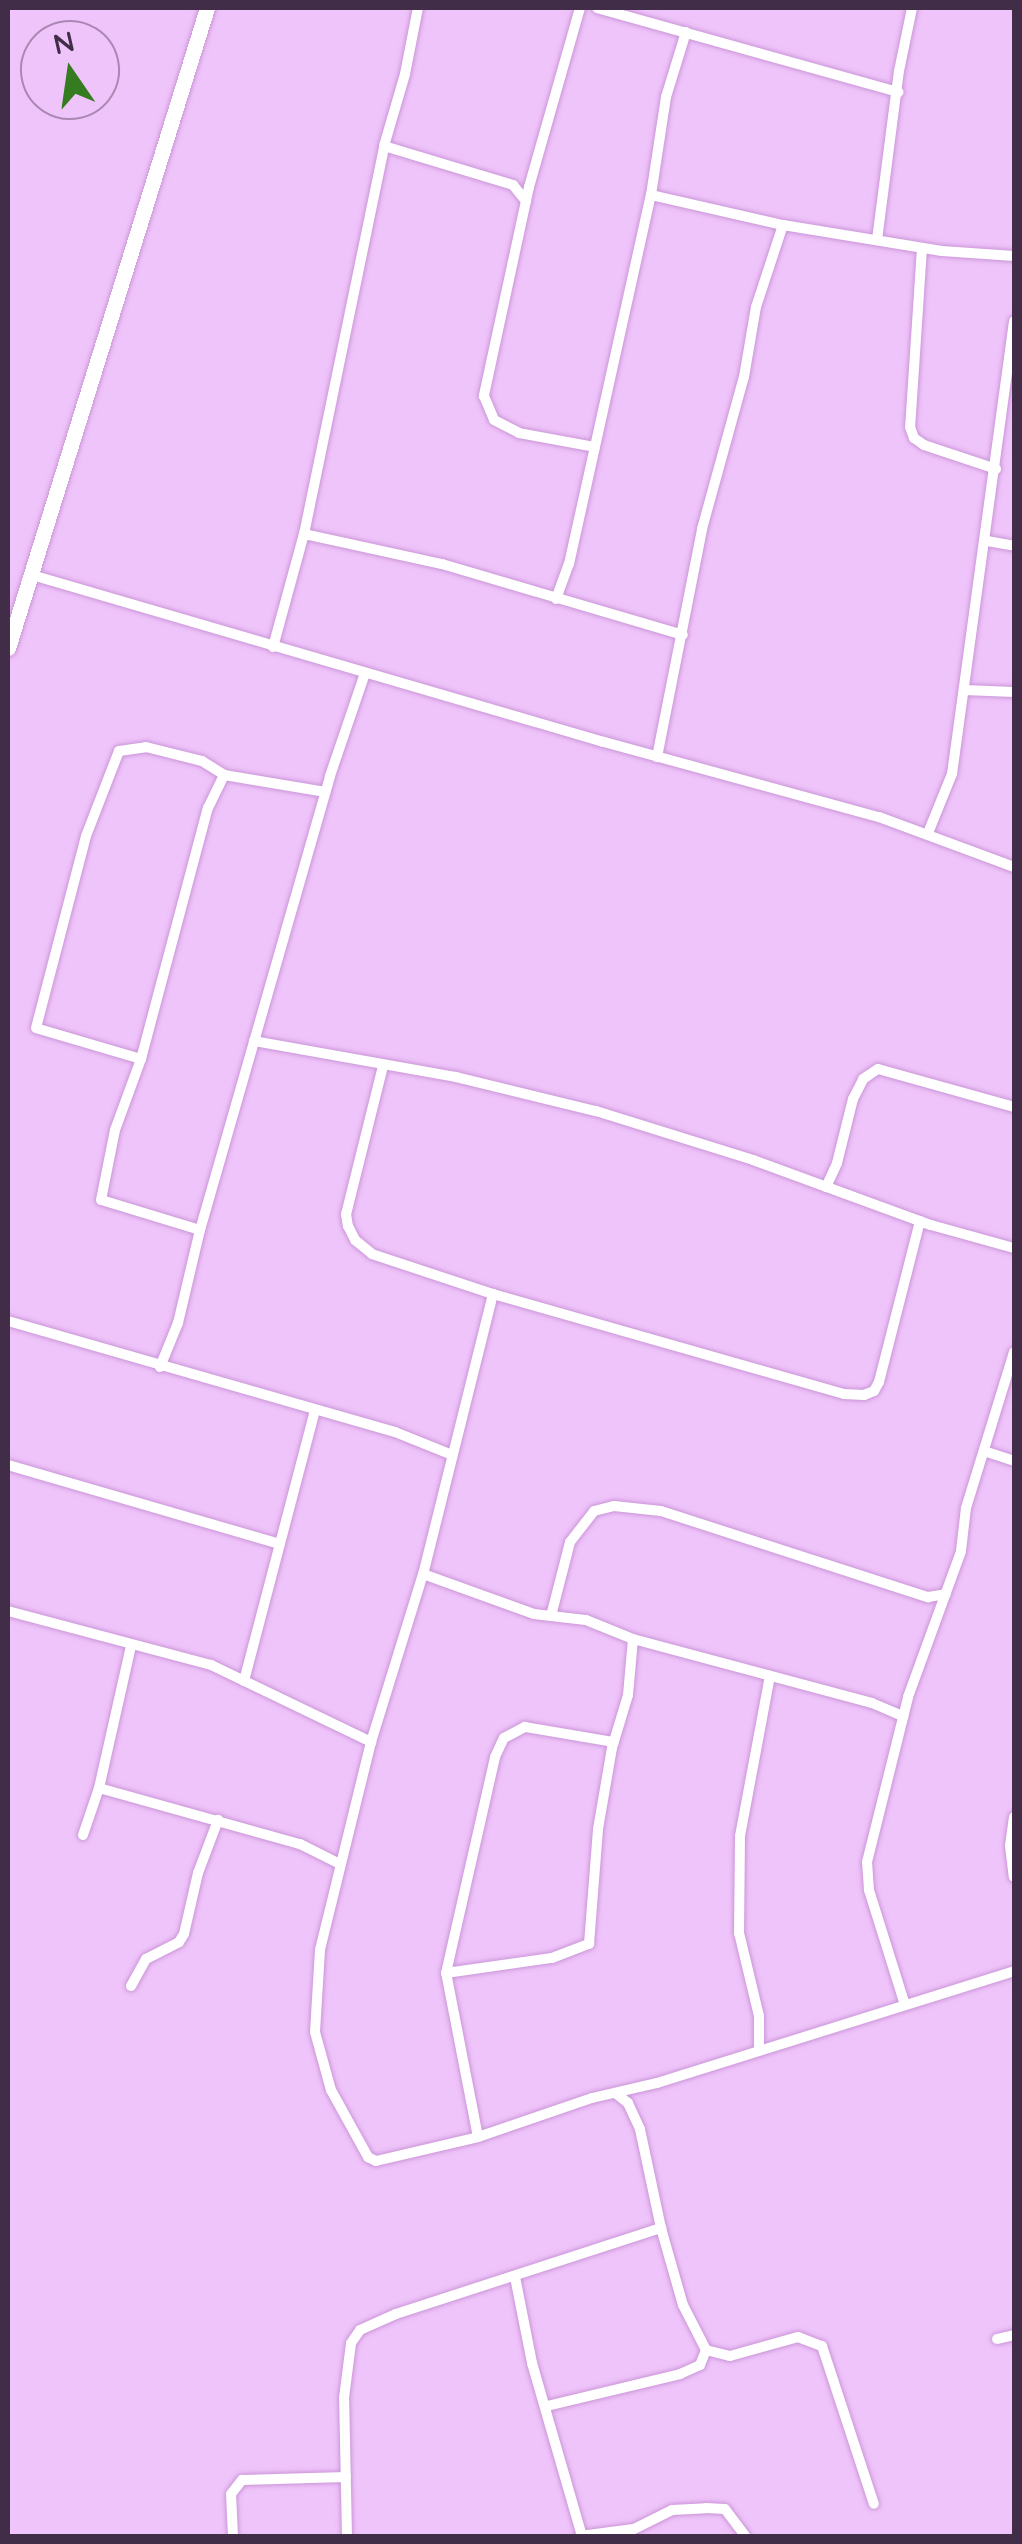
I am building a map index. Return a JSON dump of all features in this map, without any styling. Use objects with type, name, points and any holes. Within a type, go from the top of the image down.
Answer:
[{"type":"main road","points":[[8,648],[207,8]]},
{"type":"street","points":[[274,647],[304,534],[384,146],[405,74],[418,8]]},
{"type":"street","points":[[580,8],[526,201],[490,358],[486,404],[494,420],[519,433],[594,448]]},
{"type":"street","points":[[597,8],[898,92]]},
{"type":"street","points":[[877,240],[912,8]]},
{"type":"street","points":[[556,599],[569,564],[651,195],[666,98],[686,32]]},
{"type":"street","points":[[384,146],[513,186],[526,201]]},
{"type":"street","points":[[513,186],[533,176]]},
{"type":"street","points":[[651,195],[783,225],[922,248],[1014,256]]},
{"type":"street","points":[[657,757],[702,529],[744,377],[756,306],[783,225]]},
{"type":"street","points":[[922,248],[910,427],[914,438],[924,445],[996,469]]},
{"type":"street","points":[[928,834],[952,774],[987,541],[1014,322]]},
{"type":"street","points":[[304,534],[442,564],[683,635]]},
{"type":"street","points":[[987,541],[1014,546]]},
{"type":"street","points":[[32,575],[928,834],[1014,867]]},
{"type":"street","points":[[160,1367],[178,1323],[254,1040],[365,673]]},
{"type":"street","points":[[964,690],[1014,692]]},
{"type":"street","points":[[141,1058],[36,1028],[86,836],[114,758],[124,748],[167,752],[202,761],[224,775],[326,792]]},
{"type":"street","points":[[200,1230],[101,1200],[115,1130],[141,1058],[208,808],[224,775]]},
{"type":"street","points":[[254,1040],[456,1077],[615,1116],[920,1221],[1014,1248]]},
{"type":"street","points":[[383,1066],[346,1214],[348,1226],[355,1240],[372,1254],[492,1294],[844,1394],[864,1395],[874,1391],[879,1382],[920,1221]]},
{"type":"street","points":[[826,1186],[837,1164],[852,1099],[863,1079],[878,1069],[1014,1107]]},
{"type":"street","points":[[492,1294],[423,1574],[371,1742],[320,1950],[315,2032],[344,2120],[368,2158],[376,2161],[478,2137],[1014,1971]]},
{"type":"street","points":[[8,1321],[395,1432],[450,1454]]},
{"type":"street","points":[[905,2005],[866,1875],[903,1716],[961,1551],[966,1508],[1014,1352]]},
{"type":"street","points":[[244,1680],[315,1411]]},
{"type":"street","points":[[984,1451],[1014,1461]]},
{"type":"street","points":[[8,1465],[280,1544]]},
{"type":"street","points":[[551,1616],[570,1542],[594,1511],[614,1506],[661,1510],[928,1597],[946,1594]]},
{"type":"street","points":[[423,1574],[551,1616],[586,1620],[633,1639],[903,1716]]},
{"type":"street","points":[[8,1611],[211,1665],[371,1742]]},
{"type":"street","points":[[446,1973],[534,1962],[589,1944],[586,1935],[598,1829],[614,1742],[628,1696],[633,1639]]},
{"type":"street","points":[[83,1835],[99,1788],[98,1777],[131,1646]]},
{"type":"street","points":[[759,2051],[760,2016],[738,1932],[738,1893],[740,1836],[770,1676]]},
{"type":"street","points":[[478,2137],[446,1973],[468,1861],[504,1738],[525,1727],[614,1742]]},
{"type":"street","points":[[99,1788],[300,1844],[340,1864]]},
{"type":"street","points":[[1014,1817],[1014,1878]]},
{"type":"street","points":[[132,1986],[146,1958],[180,1942],[198,1873],[218,1820]]},
{"type":"street","points":[[547,2406],[680,2374],[700,2365],[706,2350],[683,2305],[661,2228],[640,2129],[628,2103],[614,2093]]},
{"type":"street","points":[[347,2536],[344,2398],[351,2343],[360,2330],[396,2314],[661,2228]]},
{"type":"street","points":[[515,2277],[532,2363],[581,2536],[634,2529],[672,2510],[706,2508],[725,2510],[746,2536]]},
{"type":"street","points":[[997,2339],[1014,2336]]},
{"type":"street","points":[[706,2350],[730,2356],[798,2337],[822,2346],[874,2504]]},
{"type":"street","points":[[233,2536],[231,2494],[242,2480],[346,2478]]}]
